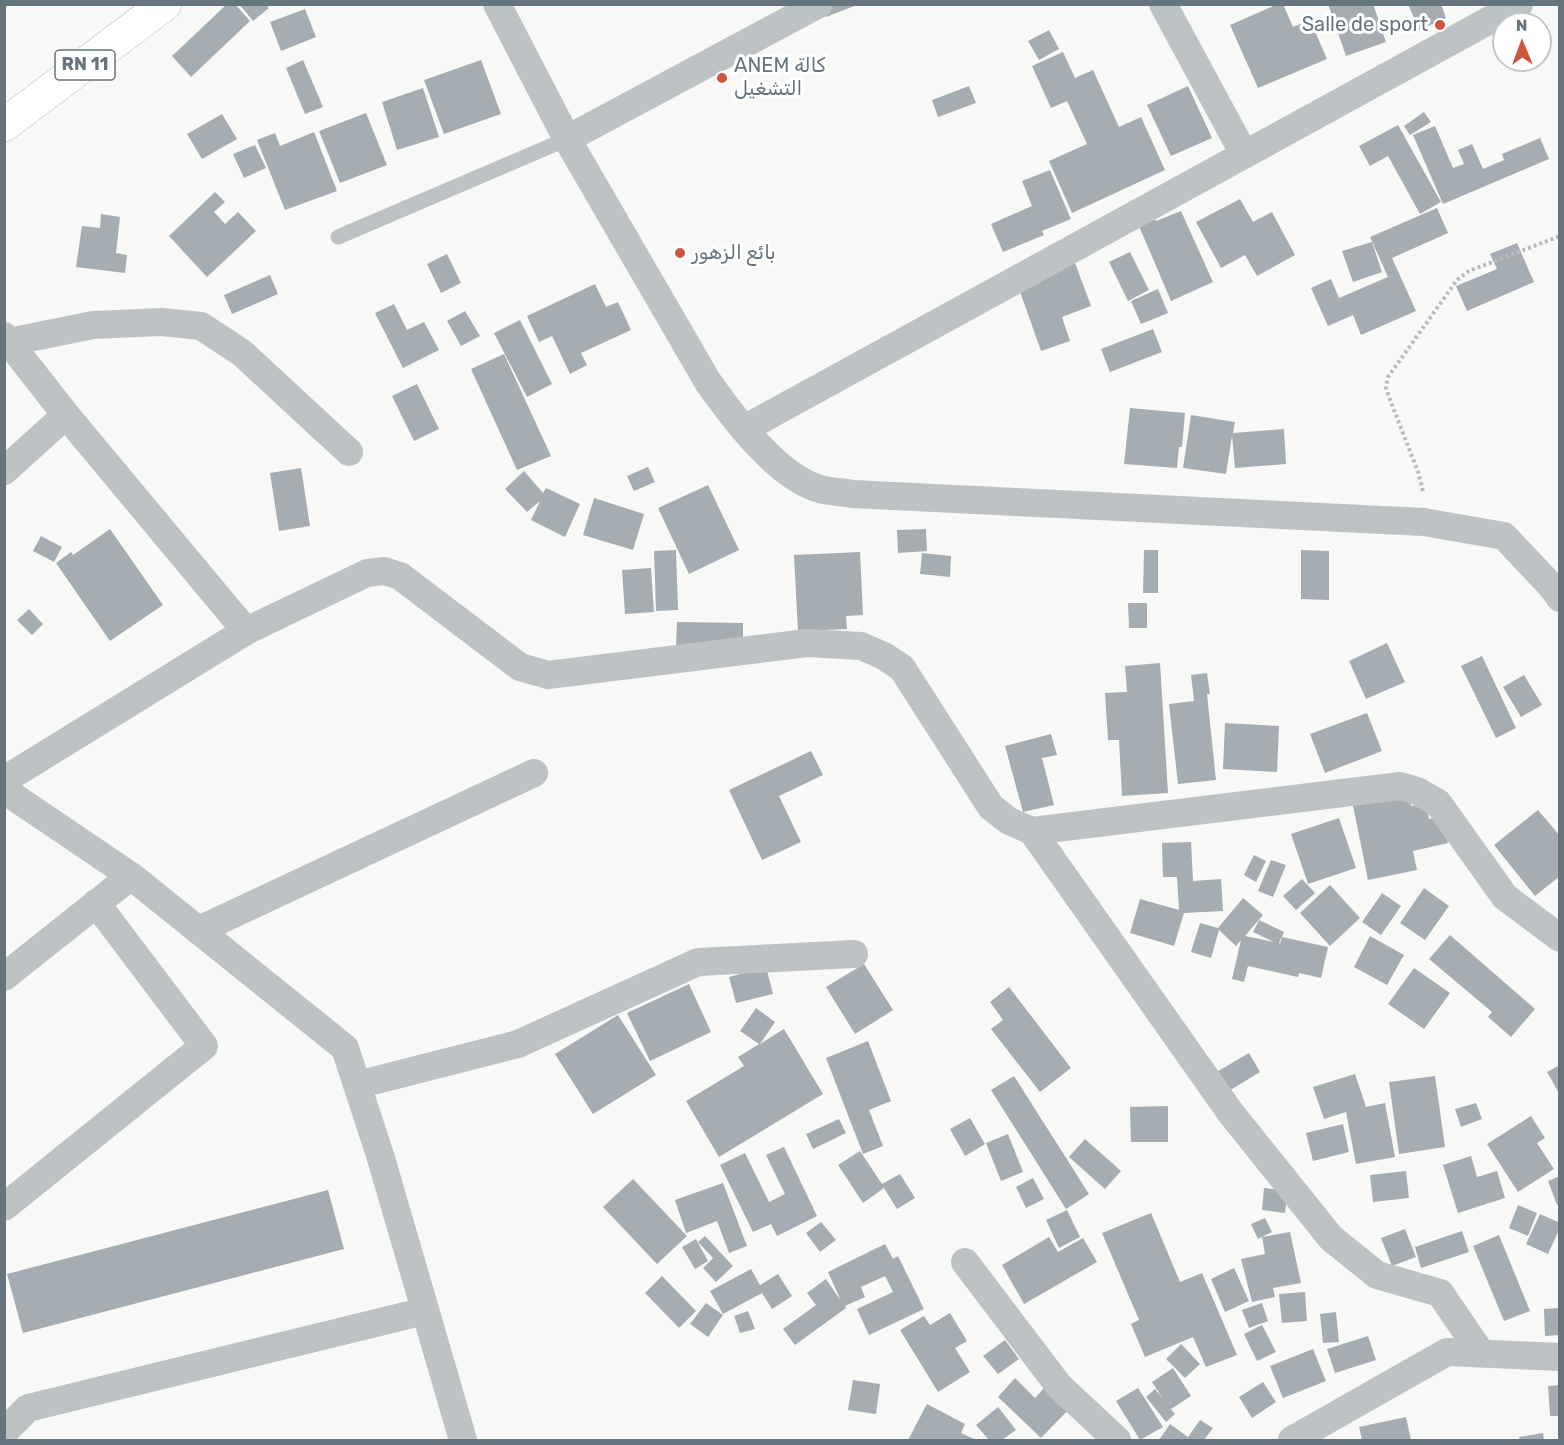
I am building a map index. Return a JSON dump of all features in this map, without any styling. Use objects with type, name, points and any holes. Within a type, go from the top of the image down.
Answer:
[{"type":"main road","name":"RN 11","points":[[4,125],[165,4]]},
{"type":"street","points":[[497,4],[567,139],[708,382],[758,445],[795,476],[820,489],[853,494],[1424,522],[1504,536],[1558,590]]},
{"type":"street","points":[[567,139],[819,4]]},
{"type":"street","points":[[1163,4],[1245,154]]},
{"type":"street","points":[[744,429],[1519,4]]},
{"type":"street","points":[[246,631],[66,415],[7,339],[93,326],[162,322],[201,326],[242,353],[349,452]]},
{"type":"street","points":[[4,471],[66,415]]},
{"type":"street","points":[[4,780],[246,631],[367,573],[384,571],[400,576],[520,668],[548,675],[807,643],[861,646],[884,656],[902,668],[991,807],[1009,821],[1032,831],[1400,786],[1417,791],[1438,803],[1505,897],[1560,938]]},
{"type":"street","points":[[199,930],[534,773]]},
{"type":"street","points":[[4,790],[131,876],[345,1048],[380,1155],[463,1440]]},
{"type":"street","points":[[1032,831],[1230,1112],[1331,1238],[1377,1275],[1440,1293],[1481,1353]]},
{"type":"street","points":[[4,976],[131,876]]},
{"type":"street","points":[[4,1207],[204,1046],[96,903]]},
{"type":"street","points":[[357,1084],[518,1044],[698,962],[854,954]]},
{"type":"street","points":[[965,1262],[1059,1386],[1117,1440]]},
{"type":"street","points":[[4,1432],[28,1408],[425,1311]]},
{"type":"street","points":[[1292,1440],[1448,1352],[1560,1357]]},
{"type":"lane","points":[[338,237],[567,139]]},
{"type":"path","points":[[1424,522],[1424,494],[1418,472],[1389,397],[1386,387],[1388,377],[1457,280],[1469,272],[1560,236]]},
{"type":"building","points":[[227,4],[235,4],[250,21],[191,77],[172,56]]},
{"type":"building","points":[[239,4],[265,4],[269,8],[253,21]]},
{"type":"building","points":[[1278,4],[1283,4],[1293,27],[1310,20],[1327,59],[1258,88],[1230,25]]},
{"type":"building","points":[[1328,4],[1373,4],[1386,42],[1346,56]]},
{"type":"building","points":[[1408,4],[1441,4],[1446,18],[1419,30]]},
{"type":"building","points":[[821,5],[857,5],[826,17]]},
{"type":"building","points":[[305,9],[316,37],[281,51],[270,22]]},
{"type":"building","points":[[1049,30],[1059,49],[1039,60],[1028,41]]},
{"type":"building","points":[[1063,52],[1075,78],[1093,70],[1119,127],[1141,117],[1165,170],[1072,213],[1049,161],[1087,144],[1067,101],[1051,108],[1032,66]]},
{"type":"building","points":[[303,60],[323,107],[305,114],[286,68]]},
{"type":"building","points":[[481,60],[501,114],[444,134],[424,80]]},
{"type":"building","points":[[969,86],[976,103],[938,117],[932,100]]},
{"type":"building","points":[[1188,86],[1212,138],[1171,156],[1147,105]]},
{"type":"building","points":[[423,88],[439,137],[397,150],[382,102]]},
{"type":"building","points":[[1424,112],[1431,122],[1410,135],[1404,126]]},
{"type":"building","points":[[366,113],[387,165],[340,183],[319,131]]},
{"type":"building","points":[[222,114],[237,139],[202,159],[187,134]]},
{"type":"building","points":[[1398,125],[1441,202],[1420,214],[1388,156],[1370,166],[1359,146]]},
{"type":"building","points":[[1435,126],[1453,168],[1464,164],[1458,150],[1472,144],[1483,169],[1504,160],[1502,154],[1540,138],[1549,159],[1443,204],[1413,135]]},
{"type":"building","points":[[314,132],[337,191],[285,210],[257,140],[275,133],[280,146]]},
{"type":"building","points":[[255,145],[266,168],[244,178],[233,154]]},
{"type":"building","points":[[1050,170],[1071,219],[1042,231],[1044,235],[1003,252],[991,224],[1032,206],[1022,181]]},
{"type":"building","points":[[215,192],[225,202],[214,212],[225,224],[238,212],[256,231],[207,277],[169,236]]},
{"type":"building","points":[[1240,199],[1253,222],[1272,212],[1295,255],[1257,276],[1245,255],[1221,268],[1196,222]]},
{"type":"building","points":[[1437,208],[1448,233],[1392,258],[1416,311],[1361,335],[1353,315],[1328,326],[1311,288],[1331,279],[1339,298],[1388,277],[1370,237]]},
{"type":"building","points":[[1181,211],[1213,282],[1171,301],[1136,219],[1152,212],[1156,221]]},
{"type":"building","points":[[101,214],[120,217],[116,253],[127,255],[125,273],[76,267],[82,226],[100,228]]},
{"type":"building","points":[[1372,242],[1382,272],[1353,282],[1342,251]]},
{"type":"building","points":[[1517,243],[1534,282],[1467,311],[1456,286],[1497,269],[1490,254]]},
{"type":"building","points":[[1130,252],[1149,290],[1128,301],[1109,262]]},
{"type":"building","points":[[447,254],[461,283],[441,293],[427,264]]},
{"type":"building","points":[[1075,263],[1091,306],[1062,317],[1070,341],[1041,351],[1017,283]]},
{"type":"building","points":[[270,275],[278,294],[232,314],[224,295]]},
{"type":"building","points":[[595,284],[606,307],[618,302],[631,330],[581,353],[587,365],[570,374],[552,336],[539,342],[527,316]]},
{"type":"building","points":[[1158,289],[1168,313],[1141,324],[1131,301]]},
{"type":"building","points":[[394,304],[407,330],[424,322],[439,350],[403,368],[375,313]]},
{"type":"building","points":[[465,311],[480,336],[461,346],[447,321]]},
{"type":"building","points":[[520,320],[552,384],[527,397],[494,333]]},
{"type":"building","points":[[1153,329],[1162,352],[1110,372],[1101,349]]},
{"type":"building","points":[[504,354],[551,456],[517,470],[471,369]]},
{"type":"building","points":[[417,384],[439,429],[414,441],[392,396]]},
{"type":"building","points":[[1130,408],[1185,413],[1182,447],[1179,447],[1177,468],[1124,464]]},
{"type":"building","points":[[1191,415],[1235,422],[1233,433],[1284,429],[1286,464],[1235,468],[1232,436],[1226,474],[1183,468]]},
{"type":"building","points":[[648,467],[655,482],[634,491],[627,476]]},
{"type":"building","points":[[301,468],[310,526],[279,531],[270,473]]},
{"type":"building","points":[[524,471],[543,493],[546,488],[580,504],[565,537],[531,520],[540,501],[527,512],[505,489]]},
{"type":"building","points":[[708,485],[739,550],[689,574],[658,508]]},
{"type":"building","points":[[594,498],[644,514],[633,550],[583,535]]},
{"type":"building","points":[[110,529],[163,605],[110,641],[56,563],[71,552],[73,555]]},
{"type":"building","points":[[926,529],[927,551],[898,553],[897,530]]},
{"type":"building","points":[[41,536],[62,547],[54,562],[33,551]]},
{"type":"building","points":[[676,550],[678,610],[656,611],[654,551]]},
{"type":"building","points":[[1144,550],[1158,550],[1158,593],[1143,593]]},
{"type":"building","points":[[1301,550],[1329,551],[1329,600],[1301,599]]},
{"type":"building","points":[[860,552],[863,615],[846,616],[847,629],[798,631],[794,555]]},
{"type":"building","points":[[922,553],[951,556],[950,577],[920,574]]},
{"type":"building","points":[[651,568],[654,612],[625,614],[622,570]]},
{"type":"building","points":[[1128,603],[1147,603],[1147,628],[1129,628]]},
{"type":"building","points":[[29,609],[43,624],[32,635],[17,620]]},
{"type":"building","points":[[677,622],[743,623],[743,647],[676,647]]},
{"type":"building","points":[[1387,643],[1405,682],[1366,699],[1349,661]]},
{"type":"building","points":[[1482,656],[1516,728],[1496,738],[1461,666]]},
{"type":"building","points":[[1160,663],[1168,793],[1122,796],[1119,740],[1108,740],[1105,693],[1127,692],[1125,666]]},
{"type":"building","points":[[1207,673],[1216,780],[1178,784],[1169,704],[1194,701],[1191,675]]},
{"type":"building","points":[[1524,675],[1542,705],[1521,717],[1503,687]]},
{"type":"building","points":[[1367,713],[1382,751],[1325,773],[1310,734]]},
{"type":"building","points":[[1225,723],[1279,726],[1277,772],[1223,769]]},
{"type":"building","points":[[1051,734],[1057,755],[1042,758],[1054,805],[1023,812],[1005,746]]},
{"type":"building","points":[[811,751],[823,775],[779,796],[801,842],[762,860],[729,790]]},
{"type":"building","points":[[1406,780],[1411,806],[1426,804],[1429,819],[1442,816],[1448,843],[1413,851],[1417,870],[1368,880],[1350,791]]},
{"type":"building","points":[[1538,810],[1560,836],[1560,876],[1535,896],[1494,845]]},
{"type":"building","points":[[1339,818],[1356,868],[1308,884],[1291,834]]},
{"type":"building","points":[[1191,842],[1193,881],[1221,879],[1223,911],[1184,913],[1174,946],[1130,933],[1140,899],[1179,910],[1177,877],[1163,877],[1162,843]]},
{"type":"building","points":[[1254,855],[1266,861],[1256,882],[1244,875]]},
{"type":"building","points":[[1271,860],[1286,865],[1273,897],[1258,891]]},
{"type":"building","points":[[1302,879],[1315,893],[1296,910],[1283,896]]},
{"type":"building","points":[[1330,885],[1360,918],[1330,946],[1300,913]]},
{"type":"building","points":[[1424,888],[1449,906],[1425,940],[1400,923]]},
{"type":"building","points":[[1382,893],[1401,906],[1381,935],[1362,922]]},
{"type":"building","points":[[1243,898],[1263,915],[1245,936],[1274,942],[1253,932],[1259,920],[1284,932],[1279,943],[1280,944],[1282,937],[1328,947],[1321,978],[1299,973],[1298,977],[1248,966],[1244,982],[1232,979],[1241,940],[1236,946],[1219,930],[1211,958],[1191,952],[1200,923],[1218,928]]},
{"type":"building","points":[[1450,935],[1535,1009],[1511,1037],[1488,1017],[1492,1012],[1429,959]]},
{"type":"building","points":[[1370,936],[1404,955],[1387,985],[1354,967]]},
{"type":"building","points":[[864,964],[893,1010],[855,1034],[826,987]]},
{"type":"building","points":[[766,967],[773,994],[736,1003],[729,977]]},
{"type":"building","points":[[1414,968],[1450,993],[1424,1029],[1388,1004]]},
{"type":"building","points":[[689,984],[711,1032],[650,1061],[627,1013]]},
{"type":"building","points":[[1009,987],[1071,1068],[1040,1092],[991,1029],[1003,1020],[990,1002]]},
{"type":"building","points":[[756,1008],[775,1022],[760,1044],[784,1029],[823,1094],[719,1157],[686,1101],[744,1066],[738,1057],[759,1044],[740,1031]]},
{"type":"building","points":[[618,1015],[656,1075],[593,1114],[555,1054]]},
{"type":"building","points":[[868,1041],[891,1101],[869,1110],[883,1146],[863,1154],[826,1058]]},
{"type":"building","points":[[1249,1053],[1260,1072],[1219,1097],[1208,1077]]},
{"type":"building","points":[[1560,1065],[1560,1095],[1547,1072]]},
{"type":"building","points":[[1355,1074],[1366,1107],[1385,1103],[1395,1157],[1356,1164],[1346,1112],[1324,1119],[1313,1087]]},
{"type":"building","points":[[1014,1076],[1089,1194],[1066,1209],[991,1090]]},
{"type":"building","points":[[1435,1076],[1445,1147],[1399,1154],[1389,1082]]},
{"type":"building","points":[[1476,1103],[1482,1119],[1461,1127],[1455,1109]]},
{"type":"building","points":[[1168,1106],[1168,1142],[1131,1142],[1130,1107]]},
{"type":"building","points":[[1531,1116],[1545,1138],[1537,1143],[1554,1169],[1518,1192],[1487,1144]]},
{"type":"building","points":[[970,1118],[985,1144],[965,1156],[950,1129]]},
{"type":"building","points":[[839,1119],[846,1133],[813,1149],[806,1134]]},
{"type":"building","points":[[1343,1124],[1349,1152],[1313,1161],[1306,1133]]},
{"type":"building","points":[[1008,1134],[1023,1172],[1001,1181],[986,1143]]},
{"type":"building","points":[[1085,1139],[1121,1171],[1105,1189],[1069,1157]]},
{"type":"building","points":[[784,1147],[817,1216],[777,1236],[771,1224],[753,1232],[720,1165],[745,1153],[769,1202],[785,1194],[766,1155]]},
{"type":"building","points":[[860,1151],[882,1184],[900,1174],[915,1198],[897,1209],[884,1188],[863,1203],[838,1165]]},
{"type":"building","points":[[1471,1156],[1477,1177],[1497,1171],[1505,1198],[1458,1213],[1443,1165]]},
{"type":"building","points":[[1406,1171],[1409,1198],[1373,1202],[1370,1175]]},
{"type":"building","points":[[1560,1176],[1560,1204],[1557,1205],[1548,1181]]},
{"type":"building","points":[[1033,1178],[1044,1199],[1026,1208],[1016,1187]]},
{"type":"building","points":[[633,1179],[687,1236],[657,1264],[603,1207]]},
{"type":"building","points":[[723,1183],[747,1246],[729,1253],[717,1221],[686,1233],[675,1200]]},
{"type":"building","points":[[1264,1188],[1288,1191],[1285,1213],[1262,1210]]},
{"type":"building","points":[[328,1190],[344,1249],[23,1333],[7,1274]]},
{"type":"building","points":[[1518,1205],[1537,1213],[1528,1236],[1509,1228]]},
{"type":"building","points":[[1067,1210],[1080,1237],[1059,1248],[1046,1220]]},
{"type":"building","points":[[1151,1213],[1180,1282],[1202,1273],[1237,1355],[1206,1367],[1193,1337],[1145,1357],[1131,1324],[1139,1320],[1102,1233]]},
{"type":"building","points":[[1540,1214],[1560,1223],[1560,1228],[1548,1254],[1526,1244]]},
{"type":"building","points":[[1265,1218],[1272,1232],[1258,1239],[1251,1224]]},
{"type":"building","points":[[821,1222],[836,1240],[820,1252],[806,1233]]},
{"type":"building","points":[[1405,1229],[1416,1257],[1392,1266],[1381,1238]]},
{"type":"building","points":[[1462,1231],[1469,1252],[1421,1268],[1415,1247]]},
{"type":"building","points":[[1290,1232],[1301,1283],[1273,1288],[1275,1297],[1252,1302],[1241,1259],[1265,1254],[1262,1237]]},
{"type":"building","points":[[1499,1235],[1530,1311],[1504,1321],[1473,1246]]},
{"type":"building","points":[[705,1236],[733,1266],[716,1282],[703,1268],[713,1258],[698,1242]]},
{"type":"building","points":[[1049,1237],[1058,1252],[1083,1238],[1097,1262],[1024,1304],[1002,1265]]},
{"type":"building","points":[[696,1239],[708,1261],[695,1269],[682,1247]]},
{"type":"building","points":[[885,1244],[893,1259],[898,1256],[924,1309],[869,1335],[857,1309],[893,1292],[885,1276],[861,1287],[865,1297],[845,1306],[846,1308],[795,1345],[783,1329],[816,1305],[807,1293],[826,1279],[841,1301],[828,1272]]},
{"type":"building","points":[[1234,1268],[1249,1301],[1225,1312],[1211,1279]]},
{"type":"building","points":[[751,1269],[760,1285],[778,1274],[792,1296],[772,1309],[762,1293],[723,1314],[710,1291]]},
{"type":"building","points":[[662,1276],[696,1311],[679,1328],[645,1293]]},
{"type":"building","points":[[1305,1292],[1307,1321],[1282,1323],[1279,1294]]},
{"type":"building","points":[[706,1303],[723,1315],[708,1337],[690,1324]]},
{"type":"building","points":[[1262,1303],[1268,1321],[1249,1328],[1242,1310]]},
{"type":"building","points":[[1560,1308],[1560,1335],[1545,1336],[1544,1309]]},
{"type":"building","points":[[748,1311],[755,1329],[740,1333],[734,1316]]},
{"type":"building","points":[[1336,1312],[1339,1342],[1323,1343],[1320,1314]]},
{"type":"building","points":[[950,1313],[967,1341],[955,1348],[970,1372],[938,1392],[900,1330],[924,1316],[930,1325]]},
{"type":"building","points":[[1262,1325],[1276,1352],[1257,1361],[1244,1334]]},
{"type":"building","points":[[1368,1336],[1376,1360],[1335,1373],[1327,1349]]},
{"type":"building","points":[[1005,1340],[1019,1359],[998,1374],[983,1356]]},
{"type":"building","points":[[1181,1344],[1200,1364],[1185,1378],[1166,1359]]},
{"type":"building","points":[[1313,1349],[1326,1381],[1283,1398],[1270,1366]]},
{"type":"building","points":[[1173,1368],[1191,1396],[1171,1409],[1175,1414],[1166,1422],[1146,1397],[1155,1389],[1163,1399],[1152,1382]]},
{"type":"building","points":[[1054,1377],[1078,1400],[1041,1438],[998,1397],[1015,1378],[1035,1398]]},
{"type":"building","points":[[853,1380],[880,1384],[876,1414],[848,1410]]},
{"type":"building","points":[[1263,1382],[1276,1402],[1252,1418],[1239,1397]]},
{"type":"building","points":[[1560,1385],[1560,1416],[1550,1416],[1548,1386]]},
{"type":"building","points":[[1138,1388],[1163,1427],[1140,1440],[1116,1401]]},
{"type":"building","points":[[927,1404],[965,1424],[961,1433],[976,1440],[908,1440]]},
{"type":"building","points":[[998,1407],[1016,1430],[1002,1440],[989,1440],[976,1425]]},
{"type":"building","points":[[1406,1417],[1411,1440],[1362,1440],[1359,1427]]},
{"type":"building","points":[[1200,1420],[1213,1428],[1204,1440],[1159,1440],[1170,1424],[1188,1437]]},
{"type":"building","points":[[1543,1433],[1544,1440],[1520,1440],[1519,1437]]},
{"type":"place","name":"Salle de sport","points":[[1440,25]]},
{"type":"place","name":"ANEM كالة التشغيل","points":[[722,78]]},
{"type":"place","name":"بائع الزهور","points":[[680,253]]}]
